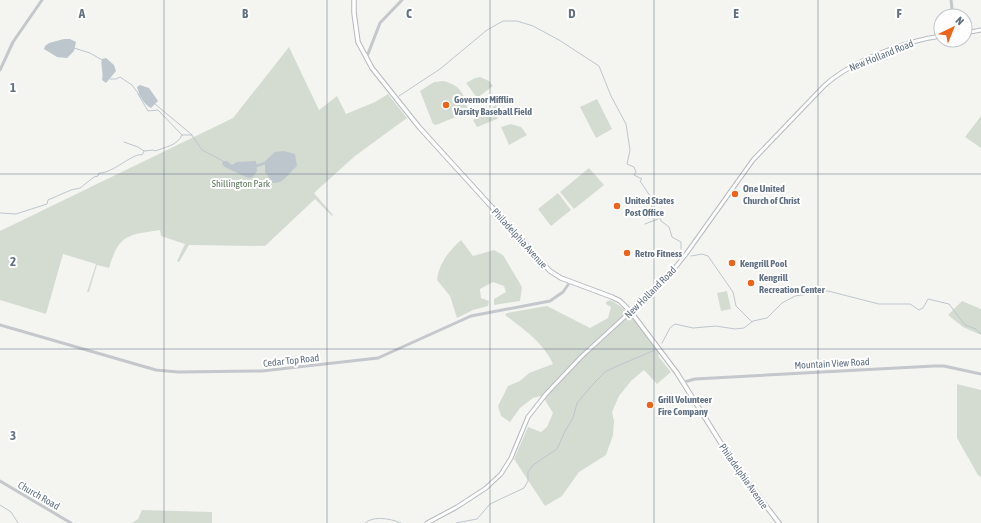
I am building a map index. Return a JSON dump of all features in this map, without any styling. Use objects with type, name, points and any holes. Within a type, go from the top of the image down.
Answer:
[{"type":"main road","name":"Philadelphia Avenue","points":[[354,0],[354,13],[358,42],[366,59],[418,127],[547,268],[559,277],[570,282],[620,301],[631,312],[684,382],[734,464],[779,523]]},
{"type":"main road","name":"New Holland Road","points":[[427,523],[457,507],[486,488],[501,474],[509,462],[528,417],[543,398],[581,357],[631,312],[673,271],[752,160],[832,78],[848,68],[874,56],[920,40],[933,38]]},
{"type":"street","points":[[0,70],[13,42],[42,0]]},
{"type":"street","points":[[366,59],[380,23],[402,0]]},
{"type":"street","name":"Cedar Top Road","points":[[0,325],[156,370],[178,372],[262,371],[382,357],[470,316],[550,301],[563,292],[570,282]]},
{"type":"street","name":"Mountain View Road","points":[[684,382],[695,379],[934,366],[950,367],[981,374]]},
{"type":"street","name":"Church Road","points":[[0,481],[71,523]]},
{"type":"green space","name":"Shillington Park","points":[[289,47],[319,110],[337,96],[346,114],[375,102],[388,94],[407,118],[355,156],[314,193],[333,215],[332,216],[315,199],[265,246],[189,245],[179,262],[177,261],[185,244],[161,236],[160,230],[132,235],[121,242],[109,268],[97,265],[89,292],[87,292],[96,264],[63,254],[46,314],[0,300],[0,231],[233,118]]},
{"type":"green space","points":[[480,77],[489,81],[493,86],[477,98],[466,83]]},
{"type":"green space","name":"Governor Mifflin Varsity Baseball Field","points":[[443,81],[458,88],[464,96],[468,112],[436,125],[433,124],[420,91],[434,82]]},
{"type":"green space","points":[[597,99],[612,129],[596,138],[580,107]]},
{"type":"green space","points":[[496,105],[501,112],[497,119],[477,127],[473,120]]},
{"type":"green space","points":[[981,116],[981,148],[965,137]]},
{"type":"green space","points":[[511,124],[521,127],[527,135],[509,145],[501,127]]},
{"type":"green space","points":[[589,168],[604,185],[574,209],[560,192]]},
{"type":"green space","points":[[558,193],[571,210],[551,226],[538,209]]},
{"type":"green space","points":[[461,240],[473,256],[494,250],[503,255],[522,287],[520,301],[494,305],[494,299],[506,292],[504,286],[493,282],[480,289],[481,298],[489,301],[488,306],[473,310],[457,318],[450,296],[437,280],[440,268],[445,258],[452,248]]},
{"type":"green space","points":[[727,291],[731,309],[721,311],[717,293]]},
{"type":"green space","points":[[610,300],[625,310],[638,324],[660,353],[658,356],[671,372],[657,384],[644,370],[631,381],[619,396],[612,412],[614,421],[613,435],[606,455],[579,472],[562,496],[545,506],[514,459],[528,427],[541,432],[547,427],[553,413],[545,400],[540,396],[533,398],[520,408],[510,422],[501,416],[498,406],[508,386],[520,381],[529,373],[553,364],[544,349],[505,315],[507,313],[547,306],[590,328],[608,318],[611,307],[606,304],[606,302]]},
{"type":"green space","points":[[962,301],[981,309],[981,335],[963,327],[948,315]]},
{"type":"green space","points":[[957,384],[981,390],[981,477],[978,475],[957,438]]},
{"type":"green space","points":[[142,510],[212,512],[212,523],[132,523],[138,519]]},
{"type":"shaded area","points":[[70,39],[76,42],[74,51],[67,58],[57,57],[44,49],[49,43]]},
{"type":"shaded area","points":[[106,58],[114,65],[116,71],[106,83],[102,80],[103,75],[101,64],[102,59]]},
{"type":"shaded area","points":[[140,85],[149,88],[158,101],[151,108],[146,105],[140,96],[137,87]]},
{"type":"shaded area","points":[[284,151],[295,154],[297,166],[283,180],[273,183],[265,172],[265,161],[275,152]]},
{"type":"shaded area","points":[[223,161],[227,161],[232,165],[237,162],[256,161],[257,171],[253,177],[248,178],[225,167],[222,164]]},
{"type":"waterway","points":[[399,96],[440,69],[487,30],[503,21],[517,21],[533,26],[559,40],[599,66],[611,96],[626,124],[630,150],[627,164],[634,167],[636,172],[634,175],[642,179],[640,181],[650,196],[652,208],[658,214],[661,221],[669,227],[672,237],[681,242],[681,249]]},
{"type":"waterway","points":[[74,48],[90,53],[102,60]]},
{"type":"waterway","points":[[110,79],[120,77],[132,85],[141,97]]},
{"type":"waterway","points":[[138,94],[148,111],[158,110],[182,135],[192,135]]},
{"type":"waterway","points":[[155,104],[191,134],[202,150],[223,161]]},
{"type":"waterway","points":[[124,142],[144,151],[155,151],[174,144],[182,135]]},
{"type":"waterway","points":[[0,213],[16,214],[47,204],[48,200],[71,190],[80,188],[94,177],[98,176],[99,173],[110,170],[138,155],[142,155],[144,151]]},
{"type":"waterway","points":[[256,166],[265,163]]},
{"type":"waterway","points":[[645,224],[658,219]]},
{"type":"waterway","points":[[691,256],[702,254],[708,256],[733,292],[736,306],[752,322]]},
{"type":"waterway","points":[[662,343],[670,328],[675,324],[693,328],[716,326],[735,329],[744,328],[753,321],[767,318],[782,303],[795,296],[828,291],[879,304],[910,304],[919,310],[923,308],[928,299],[949,304],[965,325],[976,329],[981,334]]},
{"type":"waterway","points":[[456,523],[477,519],[490,504],[524,488],[528,481],[528,472],[533,465],[557,449],[573,418],[577,403],[594,383],[605,372],[655,350]]},
{"type":"waterway","points":[[0,505],[11,512],[18,523]]},
{"type":"waterway","points":[[365,523],[378,518],[393,520],[401,523]]},
{"type":"place","name":"Governor Mifflin Varsity Baseball Field","points":[[446,105]]},
{"type":"place","name":"One United Church of Christ","points":[[735,194]]},
{"type":"place","name":"United States Post Office","points":[[617,206]]},
{"type":"place","name":"Retro Fitness","points":[[627,253]]},
{"type":"place","name":"Kengrill Pool","points":[[732,263]]},
{"type":"place","name":"Kengrill Recreation Center","points":[[751,283]]},
{"type":"place","name":"Grill Volunteer Fire Company","points":[[650,405]]}]
